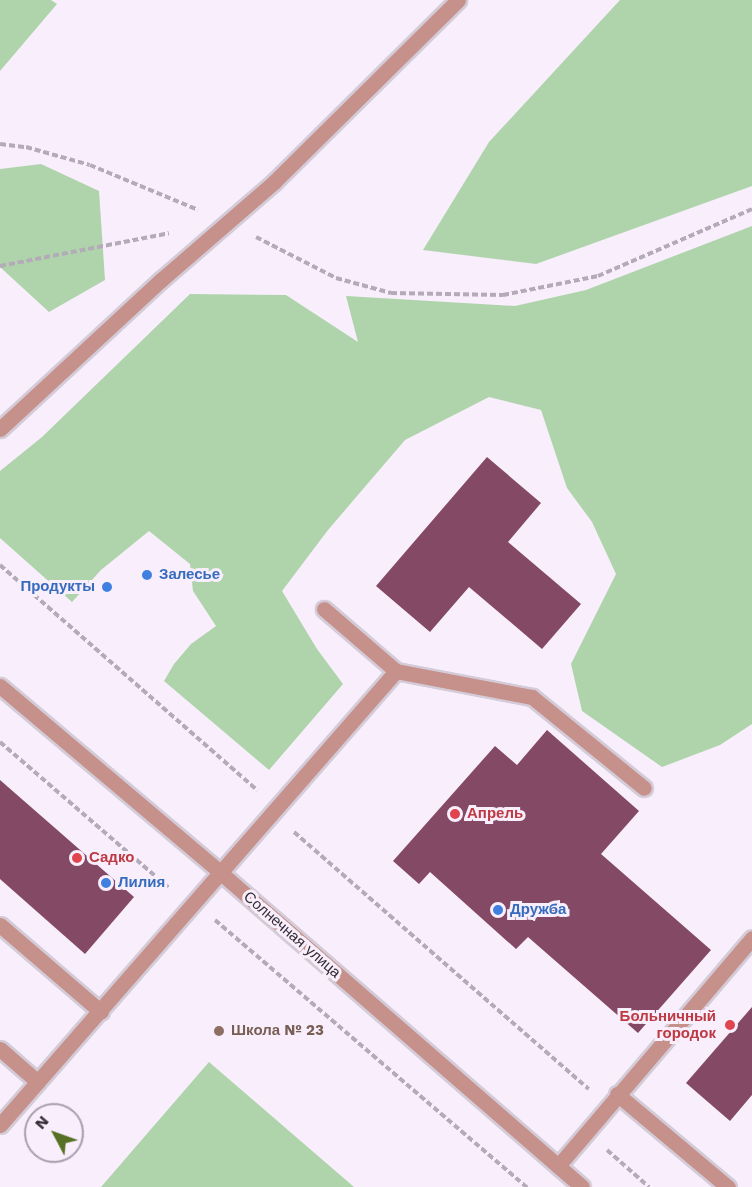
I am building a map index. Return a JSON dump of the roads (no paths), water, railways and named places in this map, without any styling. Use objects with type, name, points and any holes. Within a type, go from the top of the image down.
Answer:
[{"type":"street","points":[[0,429],[274,182],[458,0]]},
{"type":"street","points":[[324,609],[396,671],[532,697],[644,788]]},
{"type":"street","points":[[0,1125],[101,1012],[192,904],[396,671]]},
{"type":"street","name":"Солнечная улица","points":[[0,686],[221,873],[582,1187]]},
{"type":"street","points":[[0,925],[101,1012]]},
{"type":"street","points":[[558,1166],[752,938]]},
{"type":"street","points":[[0,1049],[38,1082]]},
{"type":"street","points":[[613,1100],[728,1187]]},
{"type":"place","name":"Залесье","points":[[147,575]]},
{"type":"place","name":"Продукты","points":[[107,587]]},
{"type":"place","name":"Апрель","points":[[455,814]]},
{"type":"place","name":"Садко","points":[[77,858]]},
{"type":"place","name":"Лилия","points":[[106,883]]},
{"type":"place","name":"Дружба","points":[[498,910]]},
{"type":"place","name":"Больничный городок","points":[[730,1025]]},
{"type":"place","name":"Школа № 23","points":[[219,1031]]}]
